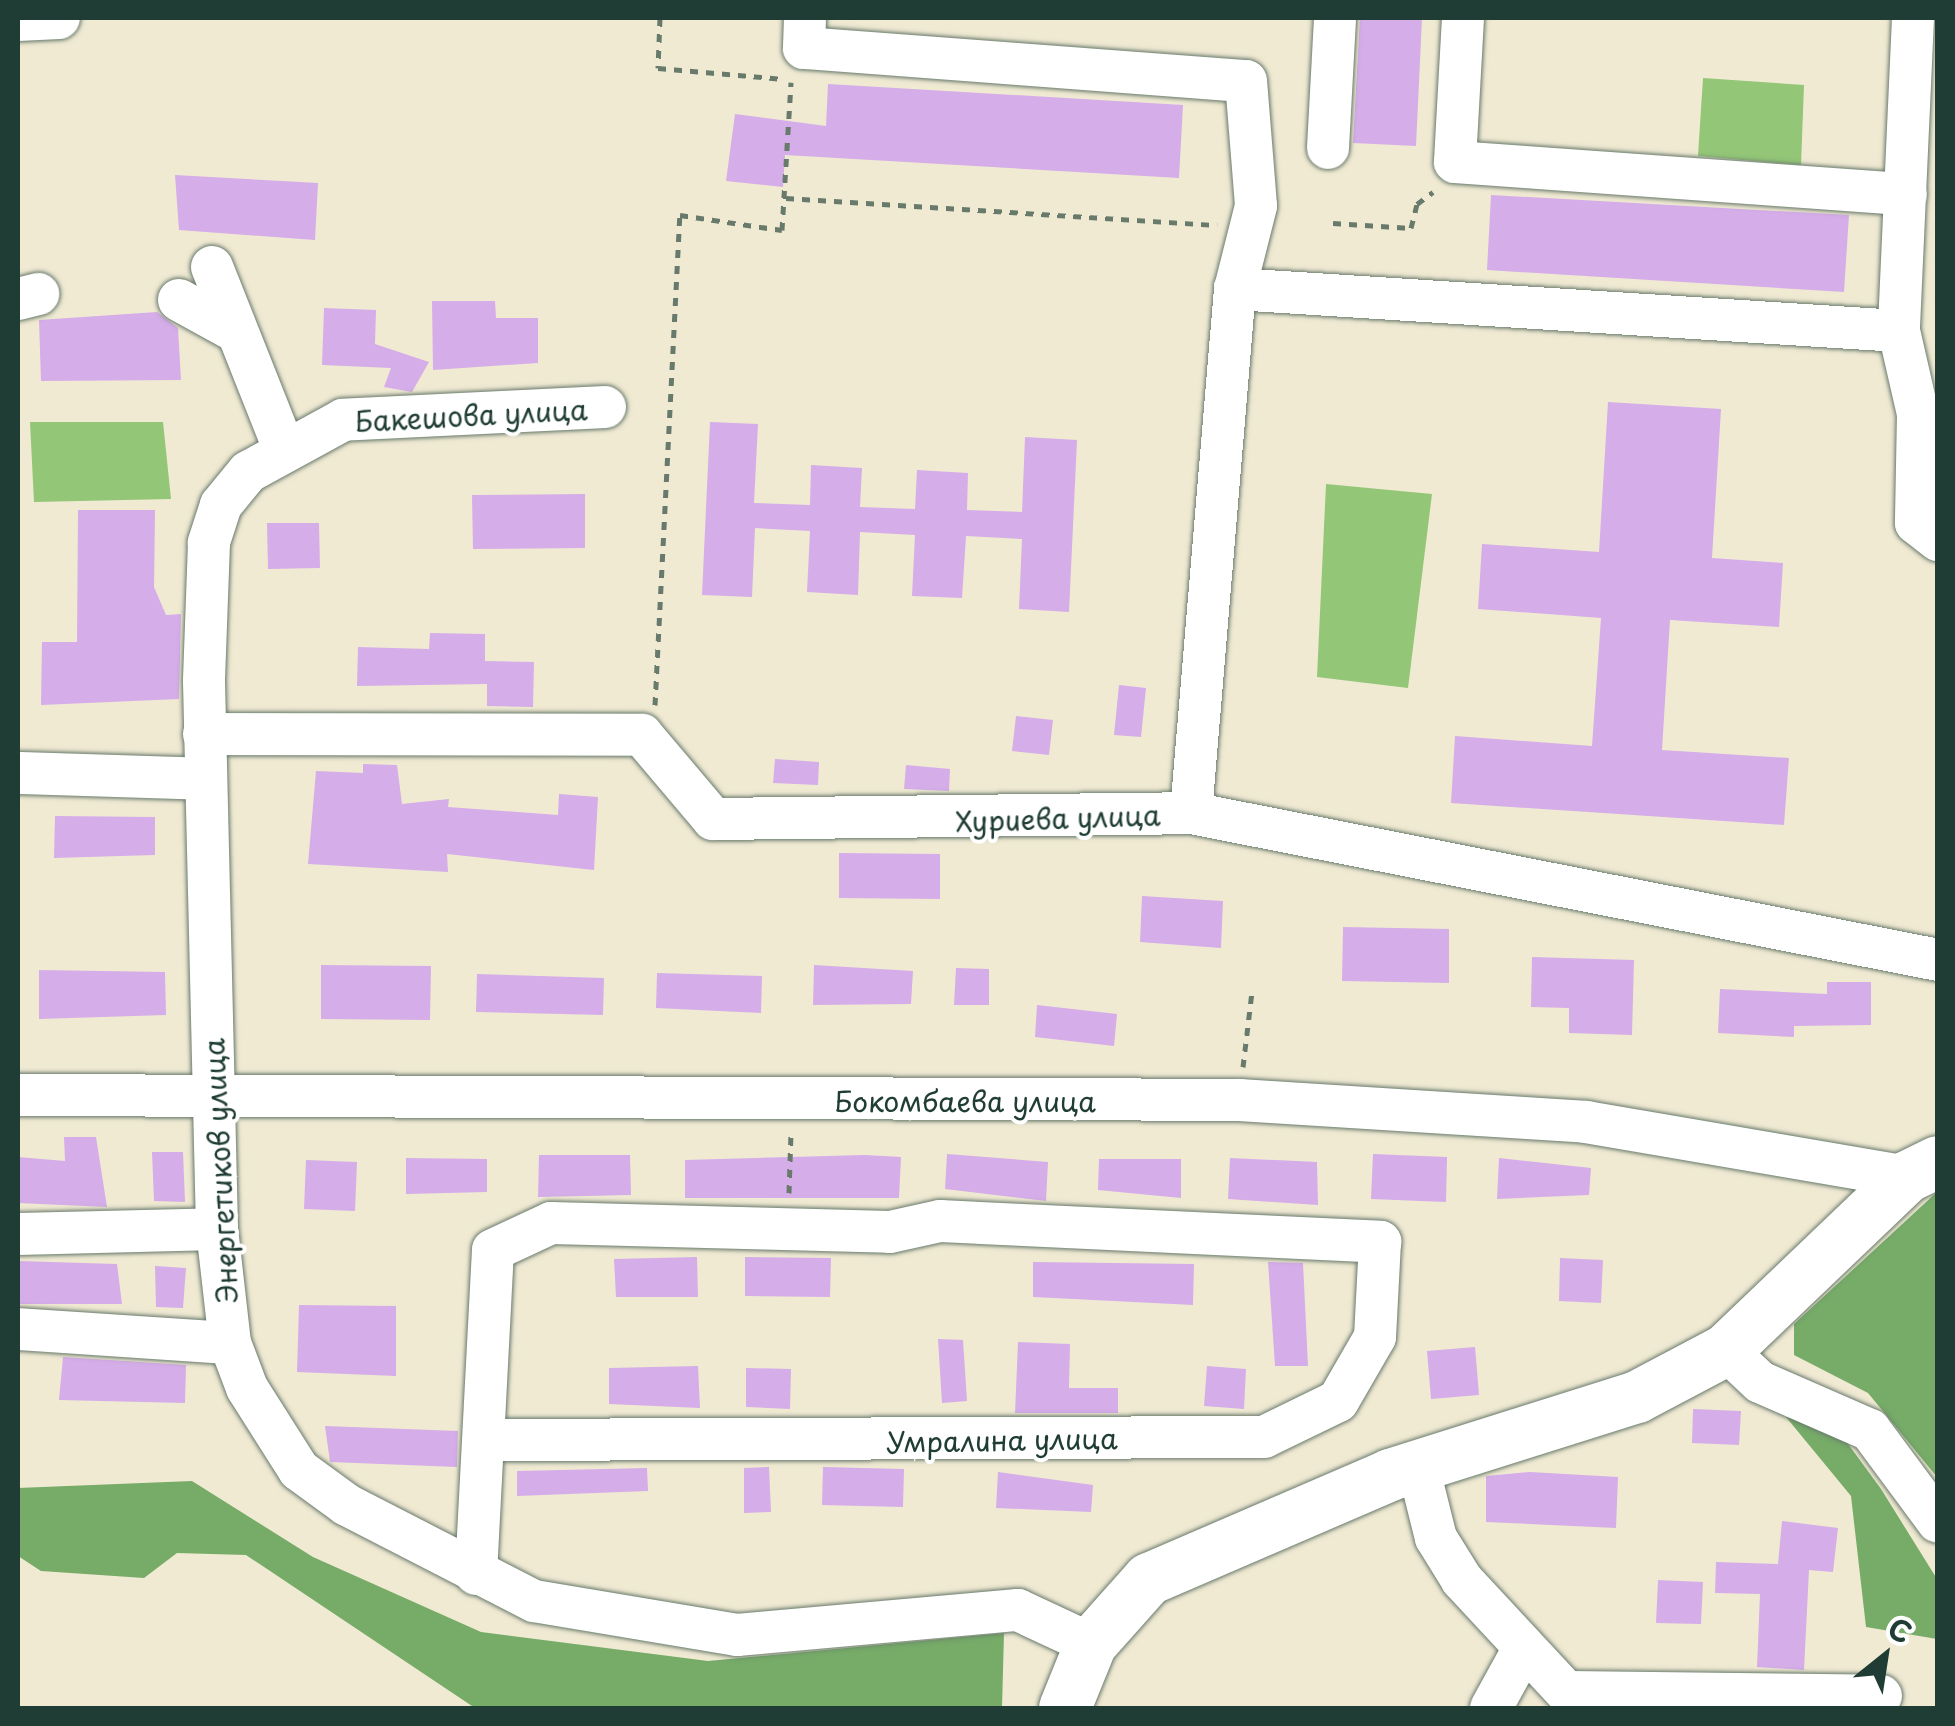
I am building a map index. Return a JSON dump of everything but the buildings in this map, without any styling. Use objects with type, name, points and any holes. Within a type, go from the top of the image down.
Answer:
[{"type":"main road","points":[[1065,1708],[1091,1644],[1115,1610],[1187,1556],[1418,1466],[1637,1397],[1726,1350],[1922,1169]]},
{"type":"street","points":[[18,20],[59,18]]},
{"type":"street","points":[[1328,148],[1335,18]]},
{"type":"street","points":[[1463,18],[1455,162],[1906,194]]},
{"type":"street","points":[[1913,18],[1900,331],[1918,414],[1916,523],[1938,540]]},
{"type":"street","points":[[800,48],[1246,81],[1256,148],[1250,232],[1235,290],[1191,813]]},
{"type":"street","points":[[212,267],[251,334],[285,452]]},
{"type":"street","points":[[1235,290],[1900,331]]},
{"type":"street","points":[[179,300],[251,334]]},
{"type":"street","name":"Бакешова улица","points":[[204,734],[208,543],[221,505],[248,472],[343,420],[605,408]]},
{"type":"street","points":[[204,734],[642,735]]},
{"type":"street","name":"Энергетиков улица","points":[[204,734],[217,1229],[230,1343],[246,1388],[299,1470],[476,1574],[606,1619],[737,1635],[1018,1610],[1091,1644]]},
{"type":"street","name":"Хуриева улица","points":[[642,735],[713,819],[997,822],[1191,813],[1938,960]]},
{"type":"street","points":[[18,774],[206,779]]},
{"type":"street","name":"Бокомбаева улица","points":[[18,1094],[1240,1100],[1586,1122],[1922,1169]]},
{"type":"street","name":"Умралина улица","points":[[488,1440],[1264,1437],[1338,1401],[1375,1337],[1380,1242],[940,1221],[890,1232],[788,1229]]},
{"type":"street","points":[[476,1574],[488,1440],[493,1250],[552,1223],[788,1229]]},
{"type":"street","points":[[18,1234],[217,1229]]},
{"type":"street","points":[[18,1329],[230,1343]]},
{"type":"street","points":[[1726,1350],[1760,1382],[1870,1430],[1938,1522]]},
{"type":"street","points":[[1418,1466],[1436,1538],[1524,1648],[1576,1700],[1881,1696]]},
{"type":"street","points":[[1491,1708],[1524,1648]]},
{"type":"path","points":[[642,735],[661,688],[670,270],[680,215],[782,230],[800,48],[658,68],[660,18]]},
{"type":"path","points":[[1333,224],[1411,228],[1417,204],[1455,162]]},
{"type":"path","points":[[786,198],[1196,220],[1250,232]]},
{"type":"path","points":[[1240,1100],[1252,991]]},
{"type":"path","points":[[788,1229],[792,1100]]},
{"type":"green space","points":[[1703,78],[1804,85],[1801,165],[1698,156]]},
{"type":"green space","points":[[30,422],[163,422],[171,499],[34,502]]},
{"type":"green space","points":[[1326,484],[1432,494],[1408,688],[1317,677]]},
{"type":"green space","points":[[1937,1192],[1937,1477],[1868,1393],[1794,1355],[1794,1324]]},
{"type":"green space","points":[[1786,1417],[1835,1426],[1881,1489],[1937,1579],[1937,1639],[1866,1627],[1851,1496]]},
{"type":"green space","points":[[192,1481],[313,1557],[481,1632],[708,1661],[1004,1633],[1002,1708],[475,1708],[246,1555],[177,1553],[144,1578],[41,1571],[18,1556],[18,1488]]}]
